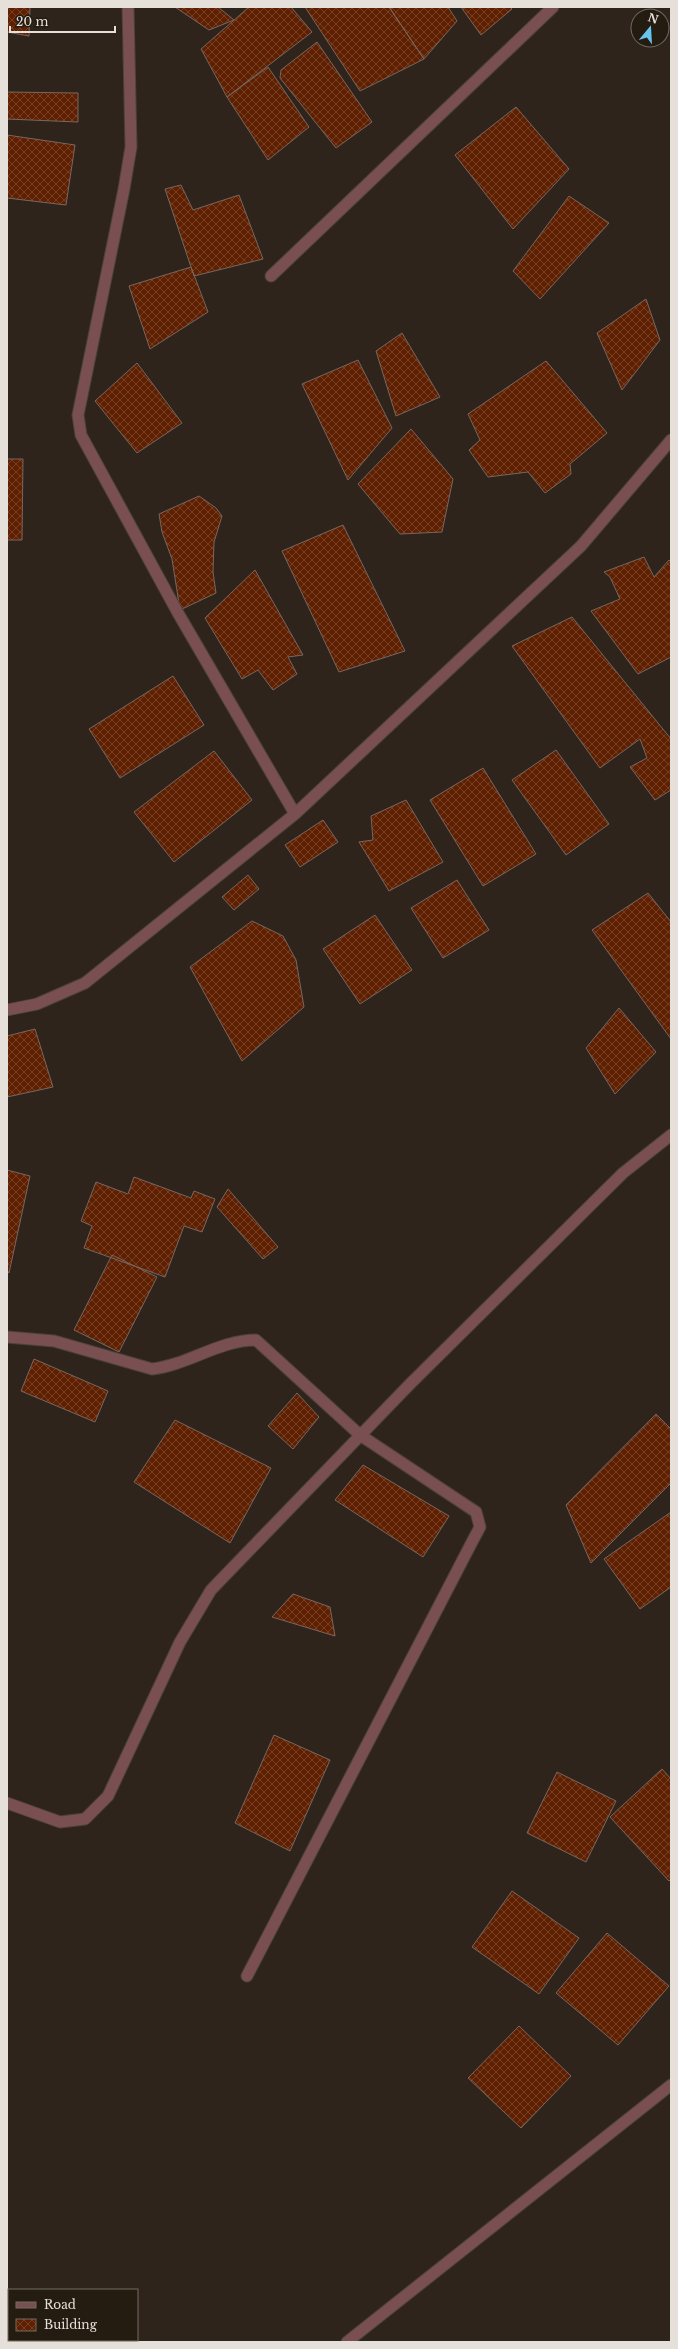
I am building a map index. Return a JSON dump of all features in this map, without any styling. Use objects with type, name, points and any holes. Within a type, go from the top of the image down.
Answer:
[{"type":"street","points":[[128,7],[131,147],[124,189],[78,415],[81,435],[178,613],[295,814]]},
{"type":"street","points":[[271,276],[553,7]]},
{"type":"street","points":[[7,1010],[37,1004],[85,983],[295,814],[581,546],[671,440]]},
{"type":"street","points":[[7,1803],[60,1822],[85,1819],[108,1796],[180,1642],[211,1590],[360,1435],[623,1173],[671,1135]]},
{"type":"street","points":[[7,1337],[54,1341],[152,1369],[168,1367],[239,1340],[256,1340],[360,1435],[476,1512],[480,1527],[247,1976]]},
{"type":"street","points":[[347,2342],[671,2085]]},
{"type":"building","points":[[7,7],[30,7],[29,36],[7,32]]},
{"type":"building","points":[[175,7],[218,7],[234,20],[209,30]]},
{"type":"building","points":[[249,7],[291,7],[312,32],[227,97],[201,49]]},
{"type":"building","points":[[305,7],[389,7],[424,59],[360,91]]},
{"type":"building","points":[[389,7],[448,7],[457,21],[424,59]]},
{"type":"building","points":[[461,7],[510,7],[512,9],[481,35]]},
{"type":"building","points":[[317,42],[372,122],[336,148],[280,78],[281,70]]},
{"type":"building","points":[[268,67],[309,127],[268,160],[227,97]]},
{"type":"building","points":[[7,92],[78,93],[78,122],[7,119]]},
{"type":"building","points":[[516,107],[569,169],[513,229],[455,155]]},
{"type":"building","points":[[7,135],[75,145],[66,205],[7,198]]},
{"type":"building","points":[[181,185],[193,210],[239,195],[263,259],[194,276],[165,189]]},
{"type":"building","points":[[569,196],[609,223],[540,299],[513,271]]},
{"type":"building","points":[[191,267],[208,312],[150,349],[129,286]]},
{"type":"building","points":[[646,299],[660,340],[622,390],[597,333]]},
{"type":"building","points":[[402,333],[440,397],[396,416],[376,351]]},
{"type":"building","points":[[358,360],[392,428],[348,480],[302,384]]},
{"type":"building","points":[[546,361],[607,433],[570,464],[571,474],[545,493],[528,472],[488,477],[469,450],[480,440],[468,414]]},
{"type":"building","points":[[137,363],[182,423],[137,453],[95,401]]},
{"type":"building","points":[[411,429],[453,479],[442,532],[400,534],[358,484]]},
{"type":"building","points":[[7,459],[23,459],[22,540],[7,540]]},
{"type":"building","points":[[199,496],[216,508],[222,516],[214,542],[213,572],[216,593],[180,610],[172,559],[162,532],[159,514]]},
{"type":"building","points":[[343,525],[405,651],[339,672],[282,551]]},
{"type":"building","points":[[644,557],[654,577],[669,560],[671,562],[671,657],[638,674],[591,611],[620,599],[610,577],[604,572]]},
{"type":"building","points":[[255,570],[303,655],[288,657],[297,674],[273,690],[258,670],[242,679],[205,618]]},
{"type":"building","points":[[572,617],[671,739],[671,790],[655,800],[630,767],[647,758],[640,739],[600,768],[512,646]]},
{"type":"building","points":[[173,676],[204,725],[120,778],[89,729]]},
{"type":"building","points":[[556,750],[609,824],[566,855],[512,780]]},
{"type":"building","points":[[214,751],[252,800],[174,862],[134,812]]},
{"type":"building","points":[[483,768],[536,854],[483,886],[430,800]]},
{"type":"building","points":[[406,800],[443,862],[389,891],[359,842],[373,840],[371,816]]},
{"type":"building","points":[[323,820],[338,842],[300,867],[285,845]]},
{"type":"building","points":[[248,875],[259,889],[234,910],[222,897]]},
{"type":"building","points":[[457,880],[489,930],[443,958],[411,908]]},
{"type":"building","points":[[648,893],[671,922],[671,1039],[592,930]]},
{"type":"building","points":[[375,915],[412,970],[360,1004],[323,949]]},
{"type":"building","points":[[252,921],[283,936],[296,960],[304,1007],[242,1061],[190,967]]},
{"type":"building","points":[[619,1008],[656,1052],[615,1094],[586,1048]]},
{"type":"building","points":[[35,1029],[53,1087],[7,1097],[7,1036]]},
{"type":"building","points":[[7,1170],[30,1176],[9,1273],[7,1271]]},
{"type":"building","points":[[134,1177],[191,1198],[194,1191],[215,1199],[202,1232],[184,1226],[165,1277],[84,1248],[92,1226],[81,1221],[96,1182],[128,1194]]},
{"type":"building","points":[[228,1189],[278,1247],[263,1259],[217,1207]]},
{"type":"building","points":[[112,1255],[157,1277],[119,1352],[74,1330]]},
{"type":"building","points":[[34,1359],[108,1391],[95,1422],[21,1391]]},
{"type":"building","points":[[297,1393],[319,1417],[293,1449],[268,1426]]},
{"type":"building","points":[[656,1414],[671,1429],[671,1483],[591,1563],[566,1505]]},
{"type":"building","points":[[175,1420],[271,1468],[230,1543],[134,1482]]},
{"type":"building","points":[[363,1465],[449,1516],[423,1557],[335,1500]]},
{"type":"building","points":[[671,1512],[671,1587],[640,1609],[604,1559]]},
{"type":"building","points":[[293,1594],[330,1607],[335,1636],[272,1617]]},
{"type":"building","points":[[274,1735],[330,1760],[290,1851],[235,1823]]},
{"type":"building","points":[[662,1769],[671,1779],[671,1879],[669,1881],[610,1817]]},
{"type":"building","points":[[557,1772],[616,1801],[586,1862],[527,1833]]},
{"type":"building","points":[[512,1891],[579,1938],[539,1994],[472,1947]]},
{"type":"building","points":[[607,1933],[669,1986],[618,2045],[556,1993]]},
{"type":"building","points":[[519,2026],[571,2076],[521,2128],[468,2078]]}]
